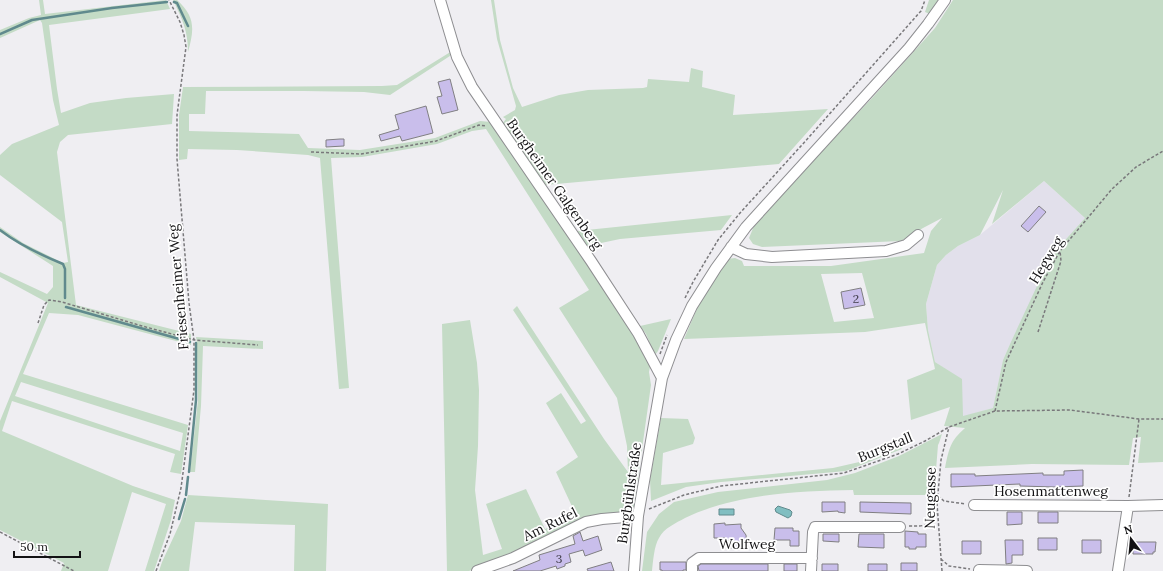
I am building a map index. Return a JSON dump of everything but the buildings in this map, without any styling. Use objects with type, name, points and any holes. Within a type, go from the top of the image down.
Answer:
[{"type":"street","name":"Burgheimer Galgenberg","points":[[440,0],[458,57],[472,87],[591,261],[638,333],[662,378]]},
{"type":"street","name":"Burgbühlstraße","points":[[634,571],[638,516],[662,378],[676,340],[692,306],[731,246],[746,227],[909,48],[945,0]]},
{"type":"street","points":[[731,246],[746,254],[772,257],[886,251],[906,245],[918,235]]},
{"type":"street","name":"Hosenmattenweg","points":[[974,505],[1163,505]]},
{"type":"street","name":"Hosenmattenweg","points":[[1118,571],[1128,506]]},
{"type":"street","name":"Am Rufel","points":[[476,571],[513,558],[586,522],[638,516]]},
{"type":"street","points":[[810,571],[813,532],[815,527],[900,527]]},
{"type":"street","name":"Wolfweg","points":[[692,571],[692,563],[700,558],[812,558]]},
{"type":"street","points":[[979,570],[1027,571]]},
{"type":"path","name":"Friesenheimer Weg","points":[[156,571],[170,534],[181,488],[194,390],[194,340],[189,303],[177,159],[177,115],[186,47],[180,22],[169,0]]},
{"type":"path","points":[[311,152],[360,154],[436,141],[479,125],[500,129]]},
{"type":"path","name":"Hegweg","points":[[995,411],[1006,362],[1043,282],[1060,251],[1112,190],[1136,167],[1163,152]]},
{"type":"path","points":[[1038,332],[1061,260],[1060,251]]},
{"type":"path","points":[[38,323],[44,305],[50,300],[62,302],[194,340],[258,344]]},
{"type":"path","name":"Burgstall","points":[[638,516],[651,508],[684,495],[721,486],[782,481],[844,473],[898,454],[949,427],[995,411],[1070,410],[1139,419],[1163,419]]},
{"type":"path","points":[[1128,506],[1139,419]]},
{"type":"path","name":"Neugasse","points":[[942,571],[938,496],[941,460],[949,427]]},
{"type":"path","points":[[938,496],[944,502],[974,505]]},
{"type":"path","points":[[900,527],[926,526],[938,513]]},
{"type":"path","points":[[0,532],[74,571]]},
{"type":"path","points":[[941,559],[949,566],[979,570]]},
{"type":"shaded area","points":[[1044,181],[1085,218],[1058,248],[1010,344],[1003,360],[993,408],[962,417],[962,380],[935,362],[928,330],[926,304],[937,265],[946,255],[958,246],[980,235]]},
{"type":"green space","points":[[39,0],[43,0],[45,14],[166,0],[170,9],[49,25],[61,113],[90,103],[174,94],[172,124],[68,135],[60,142],[57,152],[76,305],[191,334],[191,345],[78,315],[49,313],[23,374],[188,425],[181,474],[170,472],[175,454],[12,401],[2,431],[133,486],[175,500],[171,520],[154,571],[145,571],[166,504],[132,492],[108,571],[61,571],[64,563],[0,530],[0,421],[48,303],[0,277],[0,272],[47,294],[53,287],[53,266],[0,232],[0,227],[23,243],[63,263],[68,262],[62,222],[0,175],[0,155],[12,144],[59,125],[53,100],[42,23],[40,20],[0,38],[0,30],[29,18],[41,15]],"holes":[[[21,382],[183,433],[180,451],[15,396]]]},
{"type":"green space","points":[[173,0],[177,0],[188,12],[192,24],[188,52],[186,31]]},
{"type":"green space","points":[[491,0],[494,0],[500,40],[513,88],[522,107],[559,95],[588,90],[643,88],[647,87],[648,79],[689,82],[691,68],[703,71],[702,87],[735,95],[733,115],[828,109],[779,164],[545,185],[501,125],[506,119],[503,117],[515,110],[516,106],[497,39]]},
{"type":"green space","points":[[929,0],[938,0],[930,14],[925,12]]},
{"type":"green space","points":[[953,0],[1163,0],[1163,462],[1138,463],[1141,437],[1133,438],[1129,465],[1032,464],[945,468],[953,441],[965,428],[944,426],[950,407],[911,420],[907,380],[935,369],[925,323],[865,332],[684,339],[699,304],[727,259],[735,258],[742,261],[744,266],[831,266],[924,253],[931,231],[942,218],[901,241],[762,247],[753,244],[749,238],[754,226],[768,208],[873,97],[935,28]],"holes":[[[1044,181],[1085,218],[1058,248],[1044,271],[1003,360],[993,408],[963,416],[962,379],[935,362],[928,330],[926,304],[937,265],[946,255],[958,246],[980,235],[1003,190],[992,224]],[[862,273],[874,318],[834,322],[821,274]]]},
{"type":"green space","points":[[452,51],[453,54],[390,95],[364,92],[206,91],[205,114],[189,114],[189,131],[299,134],[308,148],[360,150],[435,138],[480,121],[491,122],[538,187],[638,341],[650,367],[649,372],[651,385],[633,513],[588,518],[503,558],[469,571],[447,571],[442,324],[470,320],[477,363],[479,390],[478,446],[475,490],[483,555],[502,549],[486,504],[526,489],[545,529],[576,515],[556,472],[578,457],[546,403],[561,393],[581,424],[586,421],[513,310],[517,306],[604,439],[628,472],[627,446],[617,398],[559,308],[589,290],[486,129],[472,131],[437,144],[362,157],[331,158],[349,388],[339,389],[320,158],[308,155],[237,150],[188,149],[187,159],[179,160],[179,115],[183,87],[397,85]]},
{"type":"green space","points":[[732,215],[721,230],[620,239],[587,246],[577,231]]},
{"type":"green space","points":[[671,319],[655,355],[646,334],[640,326]]},
{"type":"green space","points":[[196,337],[263,341],[263,349],[203,346],[201,406],[195,472],[190,472],[198,400]]},
{"type":"green space","points":[[661,418],[688,419],[695,438],[693,444],[663,453],[661,485],[833,468],[868,460],[901,447],[902,449],[846,471],[721,482],[686,487],[651,501],[650,480]]},
{"type":"green space","points":[[942,434],[938,445],[934,495],[854,495],[853,490],[811,491],[767,495],[725,504],[704,510],[685,518],[667,529],[661,534],[657,541],[652,571],[642,571],[647,532],[659,514],[674,502],[718,492],[827,480],[855,473],[899,456]]},
{"type":"green space","points":[[188,495],[328,504],[326,571],[294,571],[295,525],[195,522],[189,571],[159,571],[181,521]]},
{"type":"water","points":[[778,506],[790,510],[792,512],[791,516],[788,518],[776,512],[775,509]]},
{"type":"water","points":[[719,509],[734,509],[734,515],[719,515]]},
{"type":"waterway","points":[[0,34],[32,20],[112,8],[167,2]]},
{"type":"waterway","points":[[174,2],[177,3],[188,26]]},
{"type":"waterway","points":[[0,230],[30,249],[63,264],[65,269],[65,298]]},
{"type":"waterway","points":[[66,307],[190,342]]},
{"type":"waterway","points":[[189,472],[196,400],[196,343]]},
{"type":"waterway","points":[[186,495],[188,477]]},
{"type":"waterway","points":[[179,519],[185,499]]}]
